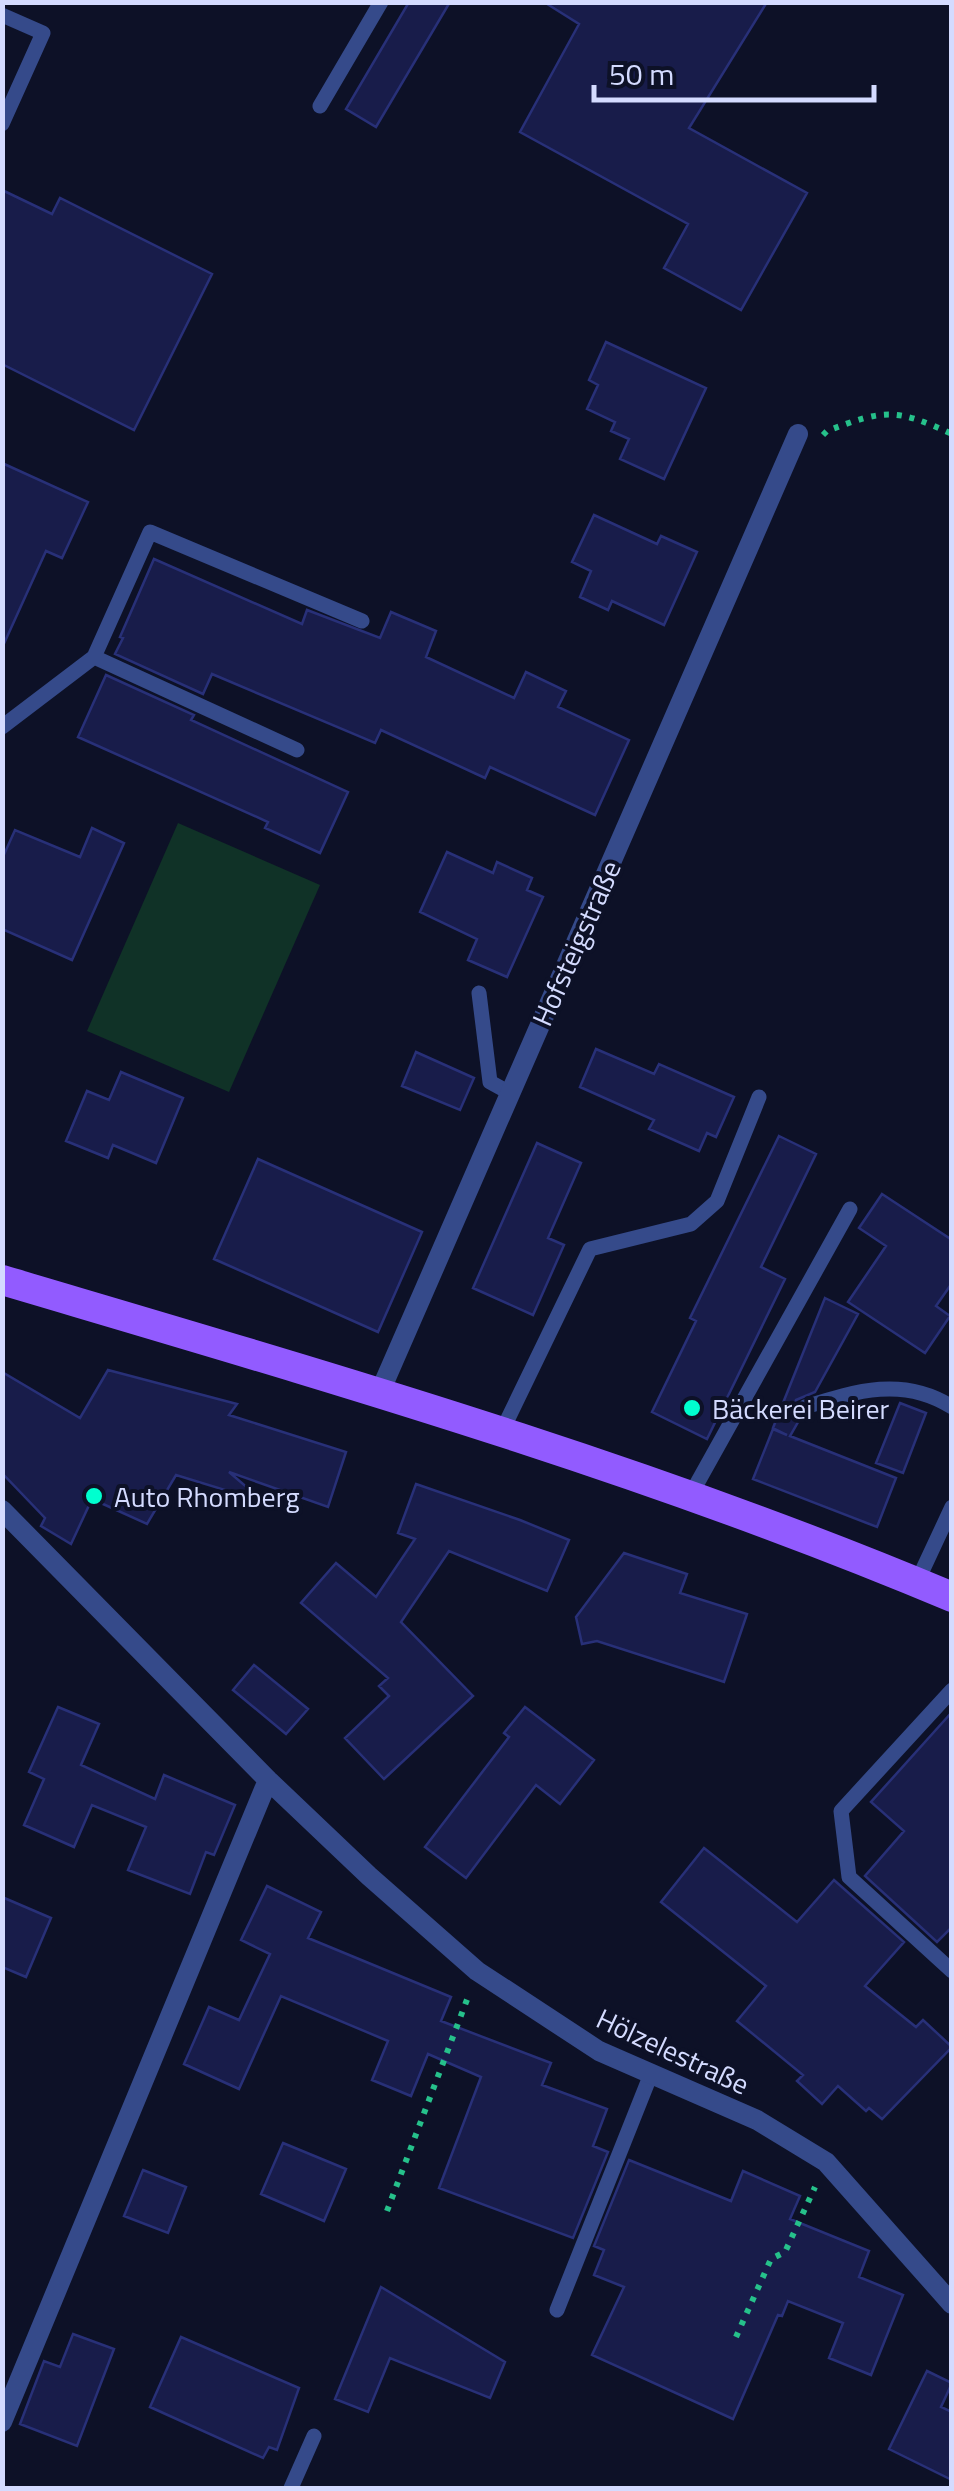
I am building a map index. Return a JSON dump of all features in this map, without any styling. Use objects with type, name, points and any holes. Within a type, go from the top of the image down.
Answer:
[{"type":"main road","points":[[2,1280],[379,1394],[690,1496],[795,1533],[952,1597]]},
{"type":"street","name":"Hofsteigstraße","points":[[379,1394],[773,493],[807,439]]},
{"type":"street","name":"Hölzelestraße","points":[[2,1510],[268,1780],[478,1971],[599,2051],[757,2120],[826,2162],[952,2304]]},
{"type":"street","points":[[2,2422],[268,1780]]},
{"type":"lane","points":[[320,106],[381,2]]},
{"type":"lane","points":[[2,15],[43,33],[2,124]]},
{"type":"lane","points":[[2,726],[94,658],[150,532],[362,620]]},
{"type":"lane","points":[[94,658],[297,750]]},
{"type":"lane","points":[[479,993],[490,1082],[510,1093]]},
{"type":"lane","points":[[501,1434],[590,1249],[691,1224],[717,1201],[759,1098]]},
{"type":"lane","points":[[690,1496],[850,1209]]},
{"type":"lane","points":[[804,1407],[889,1386],[925,1392],[952,1407]]},
{"type":"lane","points":[[917,1582],[952,1506]]},
{"type":"lane","points":[[952,1690],[841,1811],[849,1877],[952,1971]]},
{"type":"lane","points":[[557,2310],[651,2074]]},
{"type":"lane","points":[[292,2488],[314,2436]]},
{"type":"path","points":[[807,439],[885,412],[915,418],[952,434]]},
{"type":"path","points":[[386,2211],[478,1971]]},
{"type":"path","points":[[736,2338],[771,2259],[786,2252],[826,2162]]},
{"type":"green space","points":[[178,823],[320,885],[229,1092],[87,1031]]},
{"type":"building","points":[[409,2],[450,2],[376,127],[346,109]]},
{"type":"building","points":[[544,2],[767,2],[689,128],[807,193],[741,310],[664,268],[688,224],[520,132],[579,24]]},
{"type":"building","points":[[2,190],[52,214],[60,198],[212,274],[134,430],[2,364]]},
{"type":"building","points":[[606,342],[706,388],[664,479],[620,459],[629,439],[611,431],[615,422],[587,409],[598,385],[589,380]]},
{"type":"building","points":[[2,463],[88,502],[62,558],[46,551],[2,648]]},
{"type":"building","points":[[594,515],[657,544],[661,536],[697,552],[664,625],[612,601],[608,610],[580,597],[591,571],[572,562]]},
{"type":"building","points":[[154,559],[302,624],[307,610],[380,638],[391,612],[436,631],[426,657],[514,698],[526,672],[566,691],[558,707],[629,740],[595,815],[490,767],[485,778],[381,730],[375,743],[212,674],[203,694],[115,654]]},
{"type":"building","points":[[106,675],[194,715],[191,720],[348,792],[320,853],[265,828],[268,822],[78,737]]},
{"type":"building","points":[[92,828],[124,843],[72,960],[2,929],[2,859],[15,830],[80,857]]},
{"type":"building","points":[[447,852],[493,873],[497,862],[532,878],[527,890],[543,897],[507,977],[468,960],[477,939],[420,912]]},
{"type":"building","points":[[596,1049],[654,1074],[659,1064],[734,1097],[716,1137],[707,1133],[699,1151],[649,1129],[654,1120],[580,1087]]},
{"type":"building","points":[[416,1052],[474,1078],[460,1110],[402,1086]]},
{"type":"building","points":[[121,1072],[183,1098],[156,1163],[113,1145],[108,1158],[66,1141],[87,1091],[109,1100]]},
{"type":"building","points":[[779,1136],[816,1154],[761,1267],[785,1279],[707,1439],[652,1412],[696,1321],[690,1318]]},
{"type":"building","points":[[537,1143],[581,1163],[548,1238],[564,1245],[533,1315],[473,1288]]},
{"type":"building","points":[[258,1159],[422,1232],[378,1332],[214,1259]]},
{"type":"building","points":[[882,1194],[952,1240],[952,1283],[936,1306],[950,1316],[925,1353],[848,1302],[886,1246],[859,1228]]},
{"type":"building","points":[[825,1298],[858,1314],[815,1392],[796,1400],[794,1409],[801,1417],[790,1436],[896,1478],[877,1527],[753,1479],[773,1429],[787,1435],[773,1428]]},
{"type":"building","name":"Auto Rhomberg","points":[[108,1370],[237,1404],[229,1415],[346,1452],[328,1507],[229,1472],[264,1502],[176,1475],[147,1524],[92,1499],[71,1544],[41,1526],[45,1518],[2,1473],[2,1372],[80,1418]]},
{"type":"building","points":[[900,1403],[926,1413],[903,1473],[876,1463]]},
{"type":"building","points":[[416,1484],[569,1540],[547,1591],[449,1551],[401,1622],[473,1696],[384,1779],[345,1738],[389,1696],[379,1686],[388,1678],[301,1603],[336,1563],[376,1597],[415,1539],[398,1533]]},
{"type":"building","points":[[624,1553],[687,1574],[680,1593],[747,1614],[724,1682],[597,1641],[582,1644],[576,1617]]},
{"type":"building","points":[[254,1665],[308,1709],[286,1734],[233,1690]]},
{"type":"building","points":[[58,1707],[99,1724],[81,1765],[155,1799],[164,1775],[235,1805],[214,1855],[206,1852],[190,1894],[128,1870],[146,1827],[92,1805],[74,1847],[24,1825],[44,1779],[29,1772]]},
{"type":"building","points":[[525,1707],[594,1760],[560,1804],[536,1785],[466,1878],[425,1847],[509,1737],[504,1733]]},
{"type":"building","points":[[952,1712],[952,1927],[937,1942],[865,1876],[904,1831],[871,1802]]},
{"type":"building","points":[[704,1848],[797,1922],[834,1880],[904,1942],[865,1986],[916,2027],[923,2020],[952,2047],[882,2119],[869,2108],[866,2111],[838,2086],[822,2104],[797,2081],[803,2075],[737,2021],[766,1986],[661,1902]]},
{"type":"building","points":[[267,1886],[321,1912],[308,1938],[451,1997],[441,2021],[551,2063],[542,2085],[607,2109],[593,2146],[608,2152],[573,2238],[439,2188],[481,2077],[428,2054],[411,2096],[372,2080],[388,2041],[281,1996],[239,2089],[184,2064],[209,2007],[239,2020],[270,1954],[241,1940]]},
{"type":"building","points":[[2,1897],[51,1918],[26,1977],[2,1967]]},
{"type":"building","points":[[283,2143],[346,2169],[324,2221],[261,2194]]},
{"type":"building","points":[[629,2160],[731,2201],[743,2171],[800,2196],[790,2219],[869,2251],[859,2277],[903,2295],[871,2375],[829,2358],[843,2323],[788,2301],[782,2316],[778,2315],[733,2419],[592,2355],[624,2287],[594,2275],[604,2250],[594,2246]]},
{"type":"building","points":[[143,2170],[186,2187],[168,2233],[124,2216]]},
{"type":"building","points":[[381,2287],[505,2362],[490,2398],[390,2358],[368,2412],[335,2399]]},
{"type":"building","points":[[73,2334],[114,2349],[77,2446],[20,2424],[44,2361],[60,2367]]},
{"type":"building","points":[[181,2337],[299,2388],[277,2450],[269,2447],[263,2458],[150,2407]]},
{"type":"building","points":[[927,2371],[952,2383],[941,2407],[952,2412],[952,2480],[889,2449]]},
{"type":"place","name":"Bäckerei Beirer","points":[[692,1408]]},
{"type":"place","name":"Auto Rhomberg","points":[[94,1496]]}]
